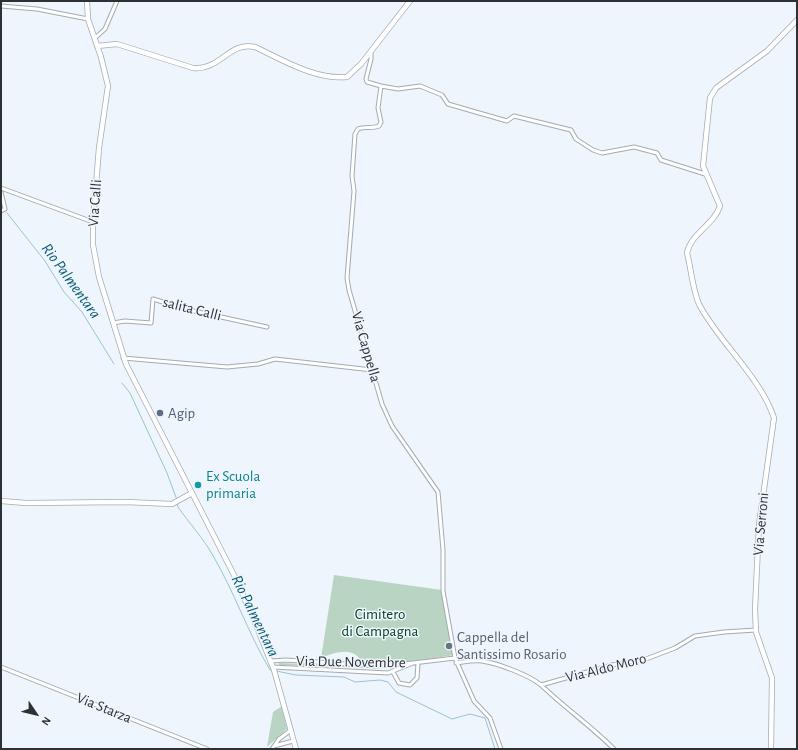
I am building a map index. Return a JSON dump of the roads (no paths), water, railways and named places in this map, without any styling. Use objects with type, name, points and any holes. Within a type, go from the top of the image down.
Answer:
[{"type":"street","name":"Via Calli","points":[[87,1],[88,20],[95,38],[108,86],[99,148],[93,222],[96,262],[113,323],[123,358],[236,579],[274,669],[296,749]]},
{"type":"street","points":[[95,38],[105,29],[117,1]]},
{"type":"street","points":[[97,46],[117,44],[193,68],[203,69],[211,66],[237,48],[248,45],[296,67],[340,78],[347,77],[352,74],[410,1]]},
{"type":"street","points":[[1,6],[38,9],[88,20]]},
{"type":"street","points":[[705,174],[703,166],[710,98],[716,88],[767,51],[797,20]]},
{"type":"street","points":[[370,51],[371,59],[366,79],[367,82],[398,89],[420,86],[442,95],[448,104],[489,117],[507,121],[514,116],[571,130],[576,139],[593,150],[602,152],[634,147],[657,153],[661,160],[705,174]]},
{"type":"street","name":"Via Cappella","points":[[381,86],[378,108],[381,122],[379,126],[362,127],[358,129],[355,134],[352,176],[354,191],[347,278],[349,290],[382,404],[392,426],[438,492],[443,550],[443,592],[456,663],[474,701],[490,718],[501,749]]},
{"type":"street","name":"Via Serroni","points":[[705,174],[720,206],[716,216],[689,244],[687,253],[698,302],[770,407],[774,418],[759,525],[755,609],[756,630],[772,678],[771,749]]},
{"type":"street","points":[[1,188],[93,222]]},
{"type":"street","points":[[1,192],[5,209],[1,211]]},
{"type":"street","name":"salita Calli","points":[[113,323],[125,321],[151,323],[153,299],[190,310],[267,327]]},
{"type":"street","points":[[123,358],[227,367],[258,364],[275,359],[372,370]]},
{"type":"street","points":[[1,501],[26,503],[126,502],[172,504],[192,493]]},
{"type":"street","name":"Via Aldo Moro","points":[[541,685],[612,665],[646,659],[675,648],[695,636],[756,630]]},
{"type":"street","name":"Via Due Novembre","points":[[271,662],[286,660],[360,665],[413,664],[455,658]]},
{"type":"street","points":[[456,663],[480,661],[487,662],[521,674],[541,685],[614,749]]},
{"type":"street","points":[[413,664],[393,672],[399,683],[410,685],[417,678],[418,663]]},
{"type":"street","name":"Via Starza","points":[[1,667],[207,749]]},
{"type":"street","name":"Via Due Novembre","points":[[274,669],[393,672]]},
{"type":"street","points":[[273,747],[291,730]]},
{"type":"street","points":[[273,747],[293,741]]},
{"type":"waterway","name":"Rio Palmentara","points":[[7,213],[45,261],[64,292],[82,312],[114,364]]},
{"type":"waterway","name":"Rio Palmentara","points":[[122,383],[130,393],[167,473],[177,500]]},
{"type":"waterway","name":"Rio Palmentara","points":[[177,503],[178,507],[204,542],[220,568],[262,656],[270,670],[272,670]]},
{"type":"waterway","name":"Rio Palmentara","points":[[276,671],[296,675],[344,677],[355,682],[380,680],[388,682],[396,692],[452,719],[470,714],[485,718],[495,749]]},
{"type":"place","name":"Agip","points":[[160,413]]},
{"type":"place","name":"Ex Scuola primaria","points":[[198,485]]},
{"type":"place","name":"Cappella del Santissimo Rosario","points":[[449,646]]},
{"type":"park label","name":"Cimitero di Campagna","points":[[380,622]]}]
